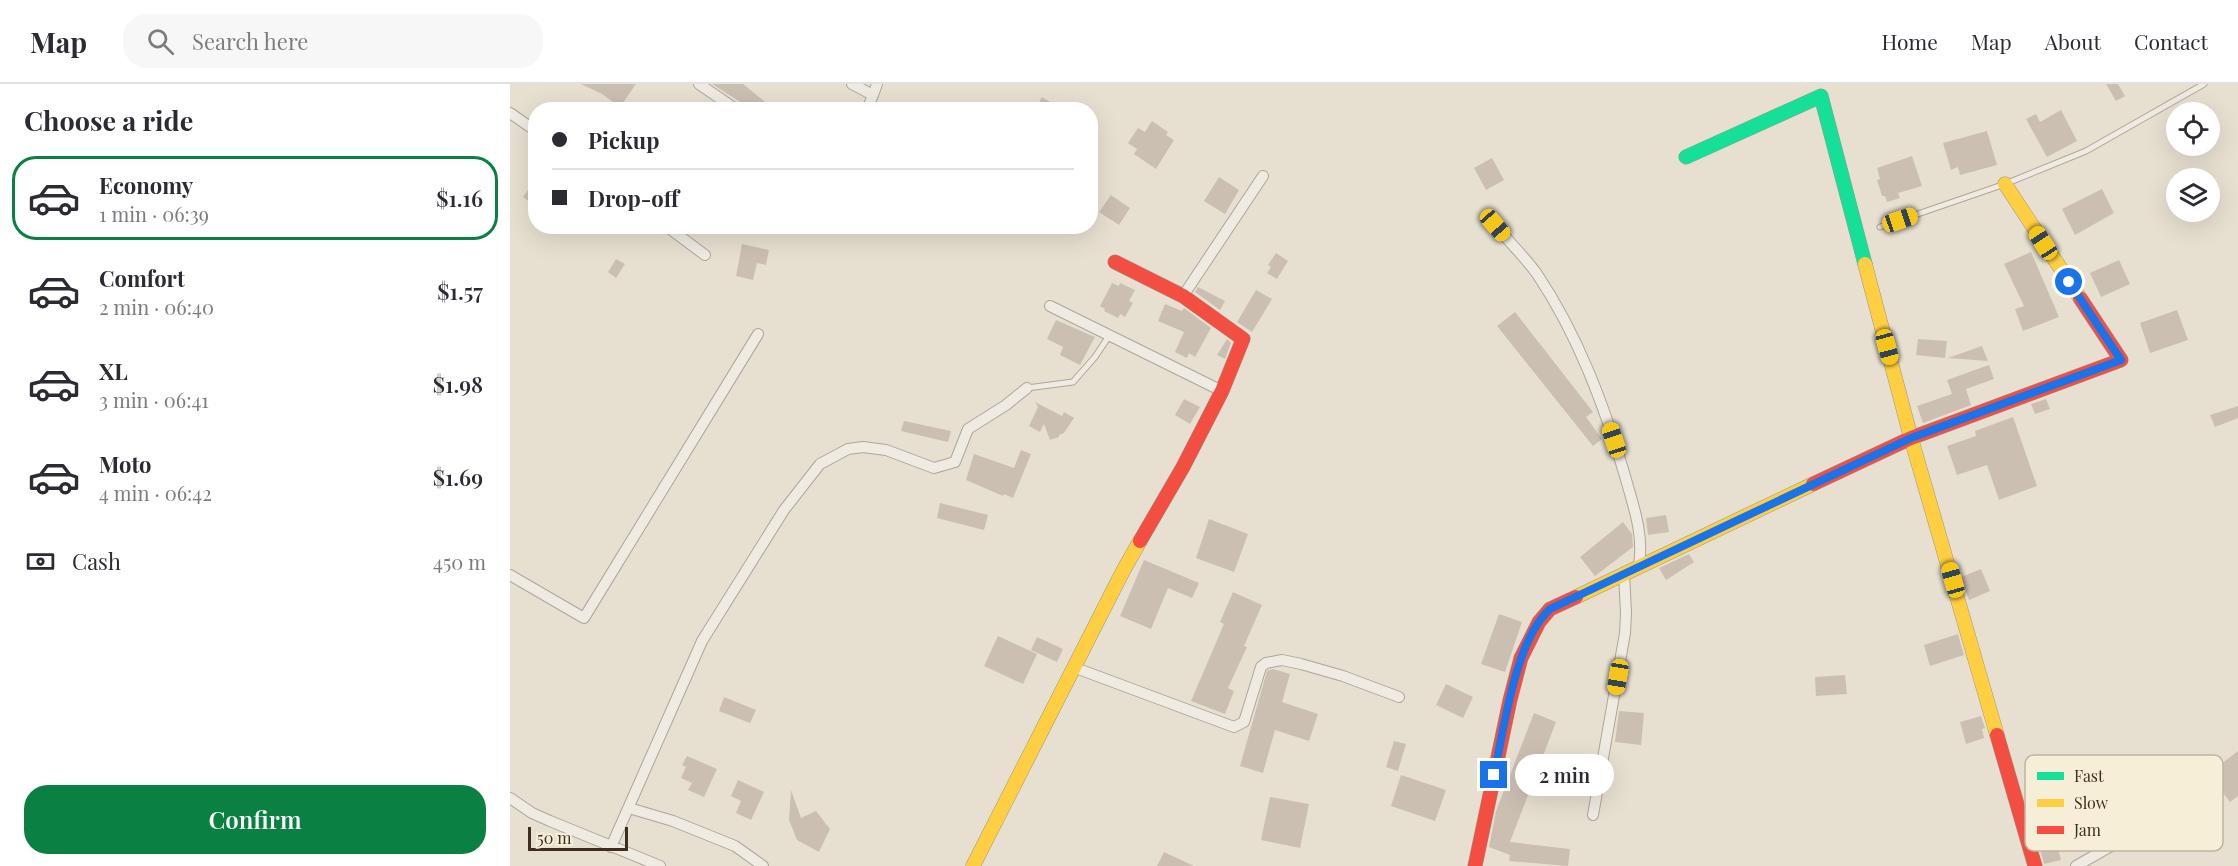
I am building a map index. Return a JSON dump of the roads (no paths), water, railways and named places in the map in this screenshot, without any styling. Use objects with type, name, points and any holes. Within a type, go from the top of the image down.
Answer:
[{"type":"street","points":[[699,84],[725,102]]},
{"type":"street","points":[[852,84],[873,95]]},
{"type":"street","points":[[870,102],[878,84]]},
{"type":"street","points":[[1686,157],[1821,96],[1911,438],[2025,831]]},
{"type":"street","points":[[510,112],[528,125]]},
{"type":"street","points":[[1183,296],[1263,176]]},
{"type":"street","points":[[1475,866],[1512,694],[1528,642],[1542,616],[1550,609],[1911,438],[2121,360],[2005,184]]},
{"type":"street","points":[[1495,225],[1535,272],[1548,292],[1574,339],[1591,378],[1608,420],[1638,522],[1641,542],[1639,566]]},
{"type":"street","points":[[677,234],[705,255]]},
{"type":"street","points":[[973,866],[1123,571],[1183,467],[1222,391],[1243,339],[1183,296],[1115,262]]},
{"type":"street","points":[[1050,306],[1222,391]]},
{"type":"street","points":[[510,575],[584,618],[758,334]]},
{"type":"street","points":[[611,847],[702,641],[784,510],[820,464],[834,454],[863,447],[886,450],[934,468],[955,462],[968,429],[1006,405],[1027,388]]},
{"type":"street","points":[[1593,815],[1625,633],[1624,573]]},
{"type":"street","points":[[1073,667],[1234,727],[1244,722],[1261,667],[1273,661],[1282,660],[1343,676],[1399,697]]},
{"type":"street","points":[[510,798],[532,813],[660,866]]},
{"type":"street","points":[[629,808],[673,821],[735,846],[763,866]]},
{"type":"street","points":[[2031,851],[2035,866]]},
{"type":"street","points":[[2076,866],[2102,851]]},
{"type":"lane","points":[[1880,227],[2005,184],[2086,151],[2204,84]]},
{"type":"lane","points":[[1027,388],[1073,382],[1095,357],[1109,336]]}]
